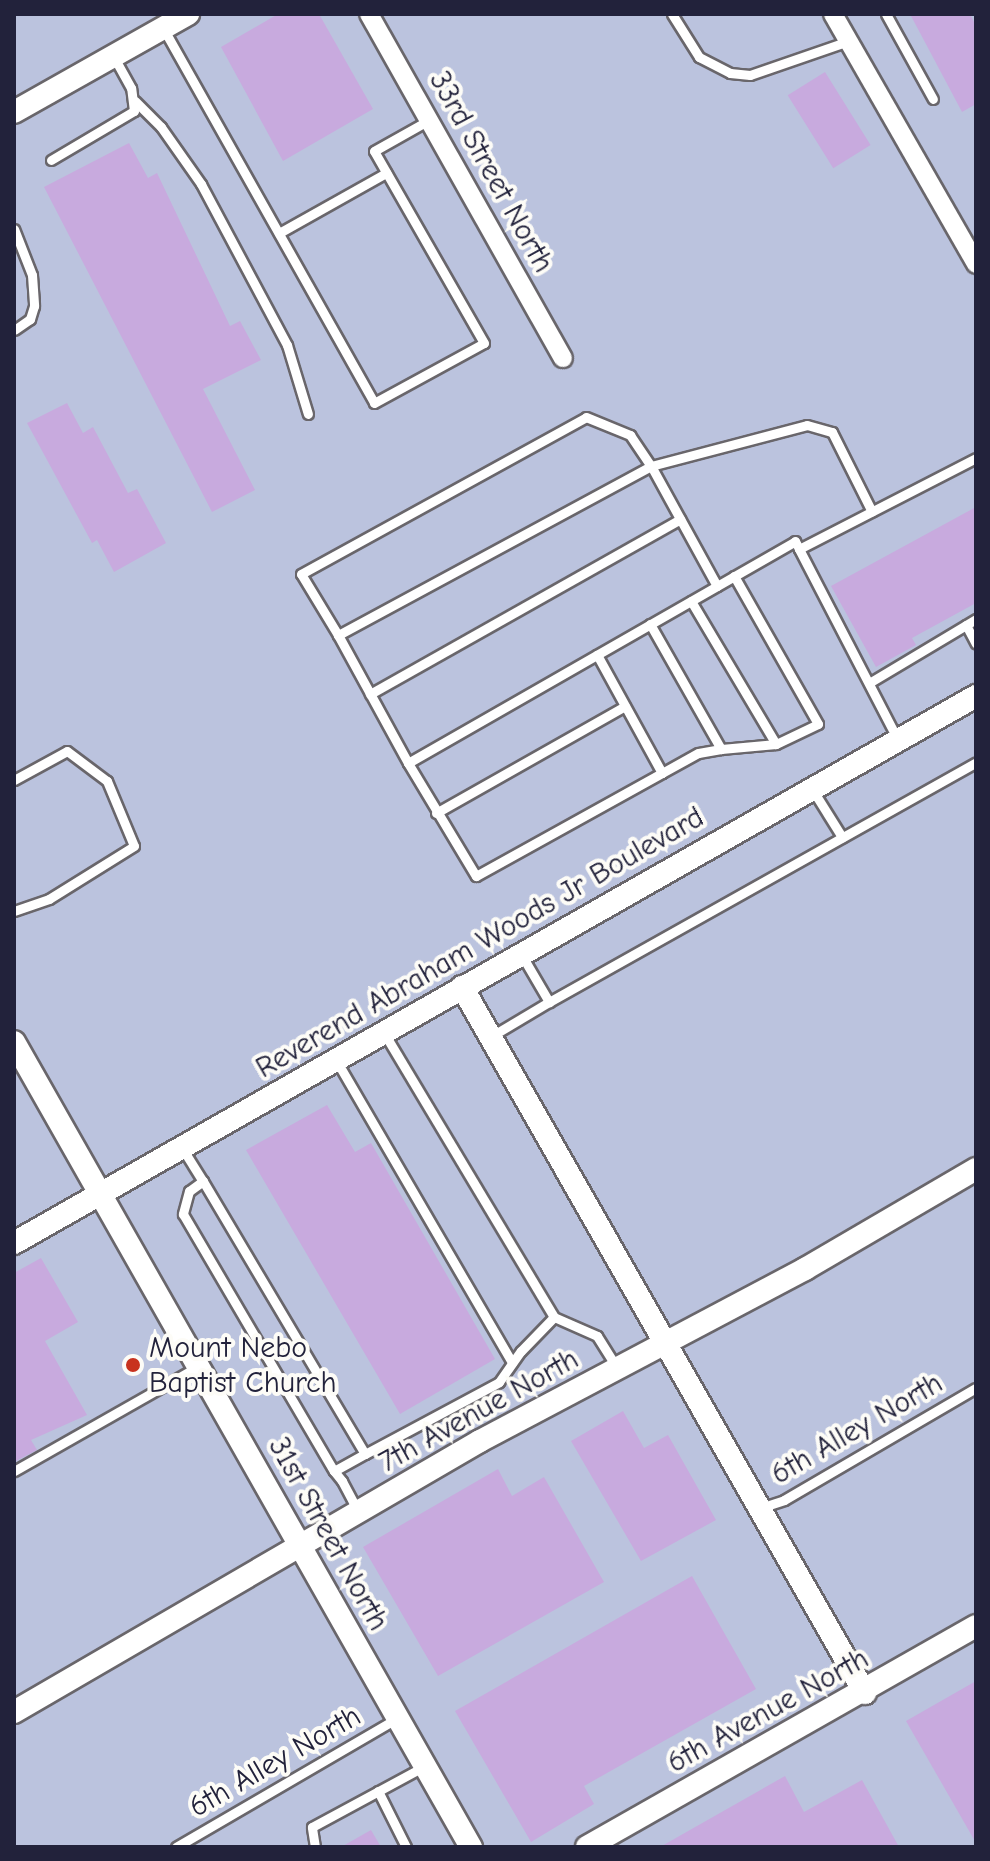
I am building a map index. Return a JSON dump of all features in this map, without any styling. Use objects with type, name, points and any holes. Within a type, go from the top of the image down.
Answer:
[{"type":"street","points":[[14,112],[188,14]]},
{"type":"street","name":"33rd Street North","points":[[369,14],[563,358]]},
{"type":"street","points":[[833,14],[976,264]]},
{"type":"street","name":"Reverend Abraham Woods Jr Boulevard","points":[[14,1243],[976,696]]},
{"type":"street","points":[[462,987],[865,1693]]},
{"type":"street","name":"31st Street North","points":[[14,1042],[471,1847]]},
{"type":"street","name":"7th Avenue North","points":[[14,1712],[358,1511],[666,1345],[976,1169]]},
{"type":"street","name":"6th Avenue North","points":[[587,1847],[865,1693],[976,1626]]},
{"type":"lane","points":[[672,14],[699,57],[730,73],[750,75],[849,41]]},
{"type":"lane","points":[[886,14],[933,99]]},
{"type":"lane","points":[[163,28],[374,403],[484,343],[374,151],[429,120]]},
{"type":"lane","points":[[113,56],[135,101],[161,127],[201,184],[287,345],[308,414]]},
{"type":"lane","points":[[51,160],[128,118],[135,101]]},
{"type":"lane","points":[[279,233],[386,173]]},
{"type":"lane","points":[[14,229],[32,275],[34,306],[30,319],[14,330]]},
{"type":"lane","points":[[717,586],[651,466],[630,435],[586,417],[301,574],[436,813],[476,876],[698,753],[776,744],[818,724],[734,576]]},
{"type":"lane","points":[[338,635],[651,466],[807,425],[832,432],[872,512]]},
{"type":"lane","points":[[799,549],[976,458]]},
{"type":"lane","points":[[370,694],[680,519]]},
{"type":"lane","points":[[408,763],[795,541],[898,740]]},
{"type":"lane","points":[[691,601],[776,744]]},
{"type":"lane","points":[[869,683],[976,619]]},
{"type":"lane","points":[[650,624],[721,749]]},
{"type":"lane","points":[[966,625],[976,644]]},
{"type":"lane","points":[[597,655],[662,773]]},
{"type":"lane","points":[[436,813],[625,706]]},
{"type":"lane","points":[[14,780],[67,751],[107,781],[134,846],[49,899],[14,911]]},
{"type":"lane","points":[[490,1037],[976,762]]},
{"type":"lane","points":[[812,789],[842,837]]},
{"type":"lane","points":[[521,954],[549,1002]]},
{"type":"lane","points":[[384,1032],[554,1317],[597,1336],[618,1369]]},
{"type":"lane","points":[[336,1060],[512,1363]]},
{"type":"lane","points":[[182,1148],[365,1454]]},
{"type":"lane","points":[[203,1181],[189,1191],[183,1214],[358,1511]]},
{"type":"lane","points":[[334,1471],[499,1382],[554,1317]]},
{"type":"lane","points":[[14,1471],[199,1366]]},
{"type":"lane","name":"6th Alley North","points":[[760,1508],[784,1500],[976,1388]]},
{"type":"lane","name":"6th Alley North","points":[[176,1847],[398,1718]]},
{"type":"lane","points":[[315,1847],[312,1827],[425,1766]]},
{"type":"lane","points":[[378,1791],[406,1847]]},
{"type":"shaded area","points":[[14,14],[976,14],[976,1847],[14,1847]]},
{"type":"building","points":[[278,14],[319,14],[373,109],[283,161],[221,47]]},
{"type":"building","points":[[910,14],[970,14],[976,26],[976,104],[962,112]]},
{"type":"building","points":[[825,72],[871,145],[833,168],[788,95]]},
{"type":"building","points":[[129,143],[148,178],[157,173],[230,326],[240,321],[261,360],[203,389],[255,490],[212,512],[44,187]]},
{"type":"building","points":[[67,403],[83,433],[93,427],[128,493],[137,489],[166,543],[114,572],[97,540],[92,543],[27,423]]},
{"type":"building","points":[[976,507],[976,603],[912,638],[916,645],[876,667],[831,586]]},
{"type":"building","points":[[327,1105],[355,1152],[371,1143],[495,1359],[400,1414],[246,1150]]},
{"type":"building","points":[[41,1258],[78,1322],[45,1341],[87,1415],[31,1440],[37,1450],[14,1462],[14,1273]]},
{"type":"building","points":[[623,1411],[644,1448],[668,1435],[716,1520],[641,1561],[571,1441]]},
{"type":"building","points":[[498,1469],[512,1496],[544,1477],[604,1582],[438,1676],[363,1547]]},
{"type":"building","points":[[692,1576],[756,1689],[584,1786],[594,1804],[531,1842],[455,1711]]},
{"type":"building","points":[[976,1681],[976,1843],[906,1721]]},
{"type":"building","points":[[785,1776],[804,1812],[862,1780],[899,1847],[660,1847]]},
{"type":"building","points":[[371,1830],[381,1847],[341,1847]]},
{"type":"place","name":"Mount Nebo Baptist Church","points":[[133,1365]]}]
